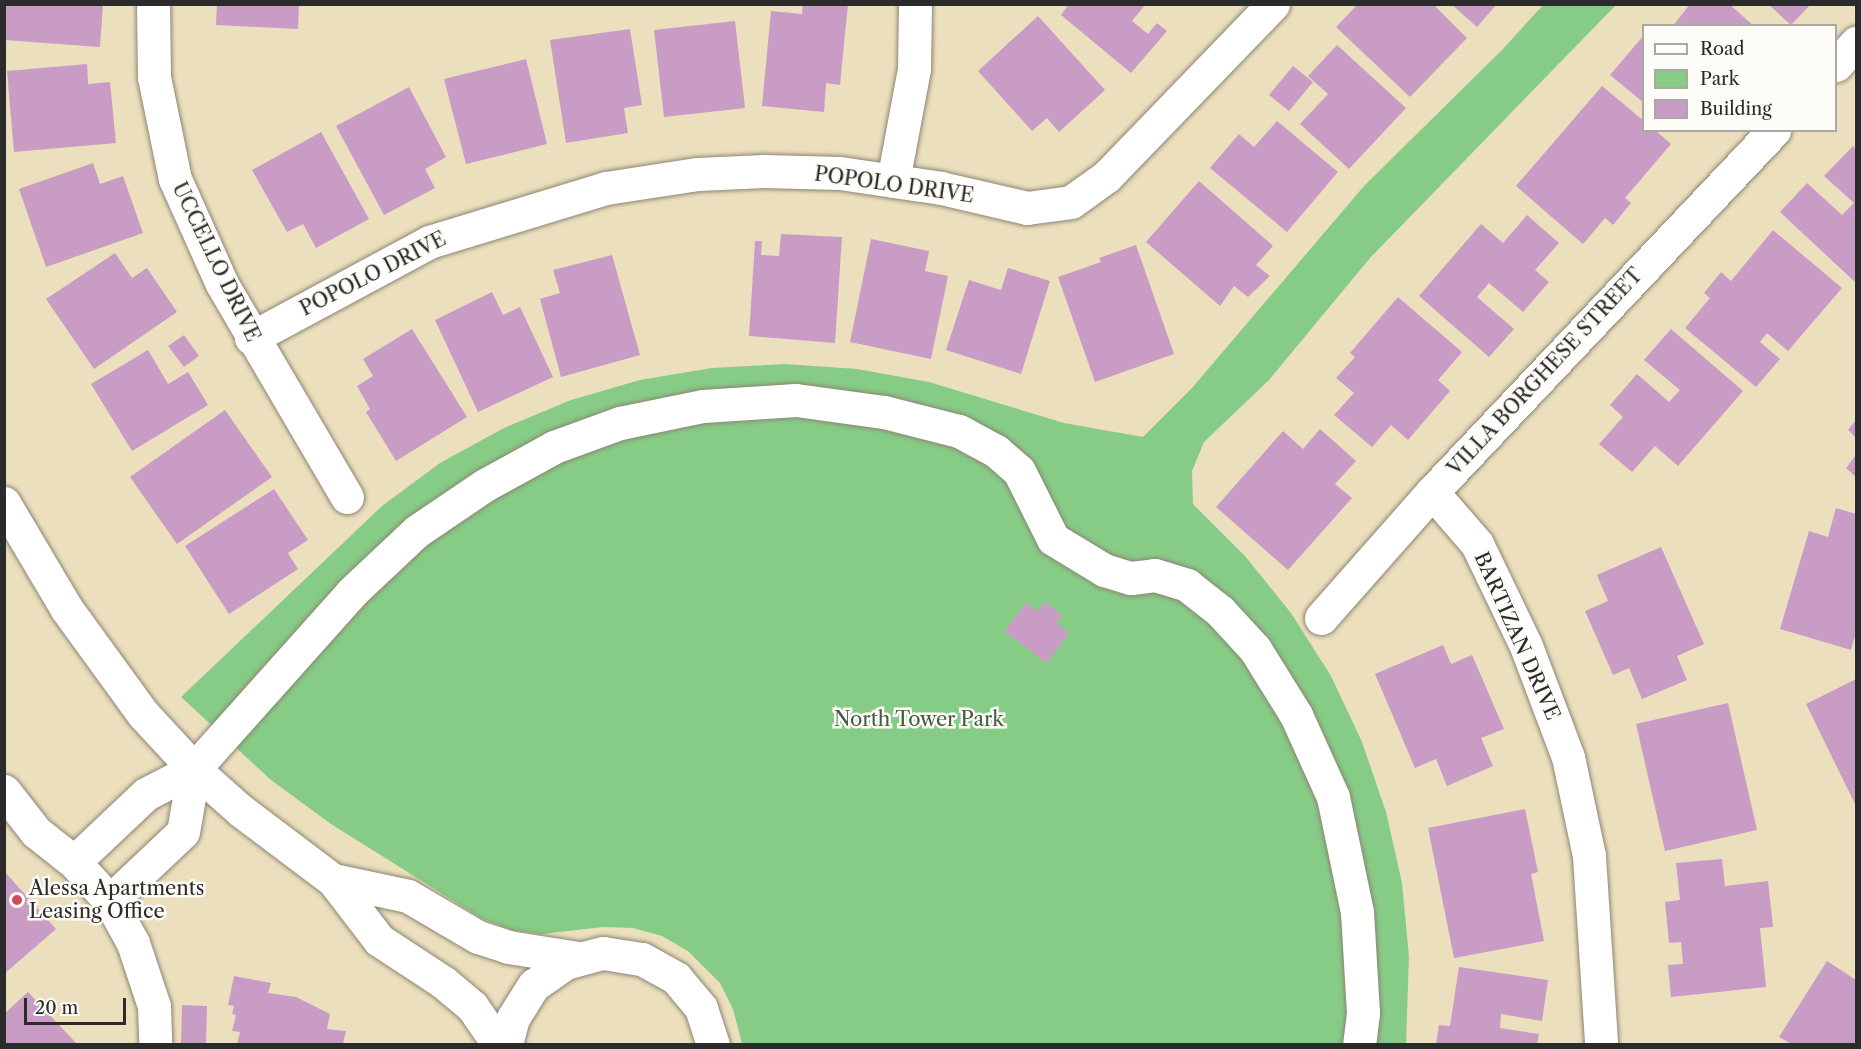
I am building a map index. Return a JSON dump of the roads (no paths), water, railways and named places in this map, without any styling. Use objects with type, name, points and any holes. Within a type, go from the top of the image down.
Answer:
[{"type":"street","name":"UCCELLO DRIVE","points":[[153,4],[154,77],[176,179],[222,284],[251,338],[346,497]]},
{"type":"street","points":[[893,181],[914,69],[915,4]]},
{"type":"street","name":"POPOLO DRIVE","points":[[251,338],[429,242],[606,188],[698,174],[764,171],[840,173],[893,181],[1027,208],[1071,202],[1107,176],[1272,4]]},
{"type":"street","points":[[1837,64],[1857,43]]},
{"type":"street","name":"VILLA BORGHESE STREET","points":[[1321,618],[1432,492],[1772,132]]},
{"type":"street","points":[[74,862],[146,794],[194,769],[352,592],[417,531],[554,447],[620,423],[703,406],[796,400],[884,412],[959,431],[996,451],[1019,471],[1053,539],[1104,570],[1131,578],[1155,575],[1187,585],[1220,611],[1255,649],[1296,715],[1333,797],[1357,912],[1363,1013],[1359,1044]]},
{"type":"street","name":"BARTIZAN DRIVE","points":[[1432,492],[1477,544],[1526,646],[1568,757],[1589,856],[1604,1044]]},
{"type":"street","points":[[4,503],[31,553],[100,660],[194,769],[287,848],[333,880],[379,940],[443,982],[472,1006],[498,1044]]},
{"type":"street","points":[[110,901],[183,832],[194,769]]},
{"type":"street","points":[[4,791],[36,832],[74,862],[110,901],[133,943],[152,1000],[155,1044]]},
{"type":"street","points":[[333,880],[408,896],[478,938],[508,947],[578,958]]},
{"type":"street","points":[[506,1044],[513,1018],[525,995],[554,969],[578,958],[603,953],[630,955],[665,970],[694,996],[713,1044]]},
{"type":"place","name":"Alessa Apartments Leasing Office","points":[[17,900]]},
{"type":"park label","name":"North Tower Park","points":[[919,719]]}]
